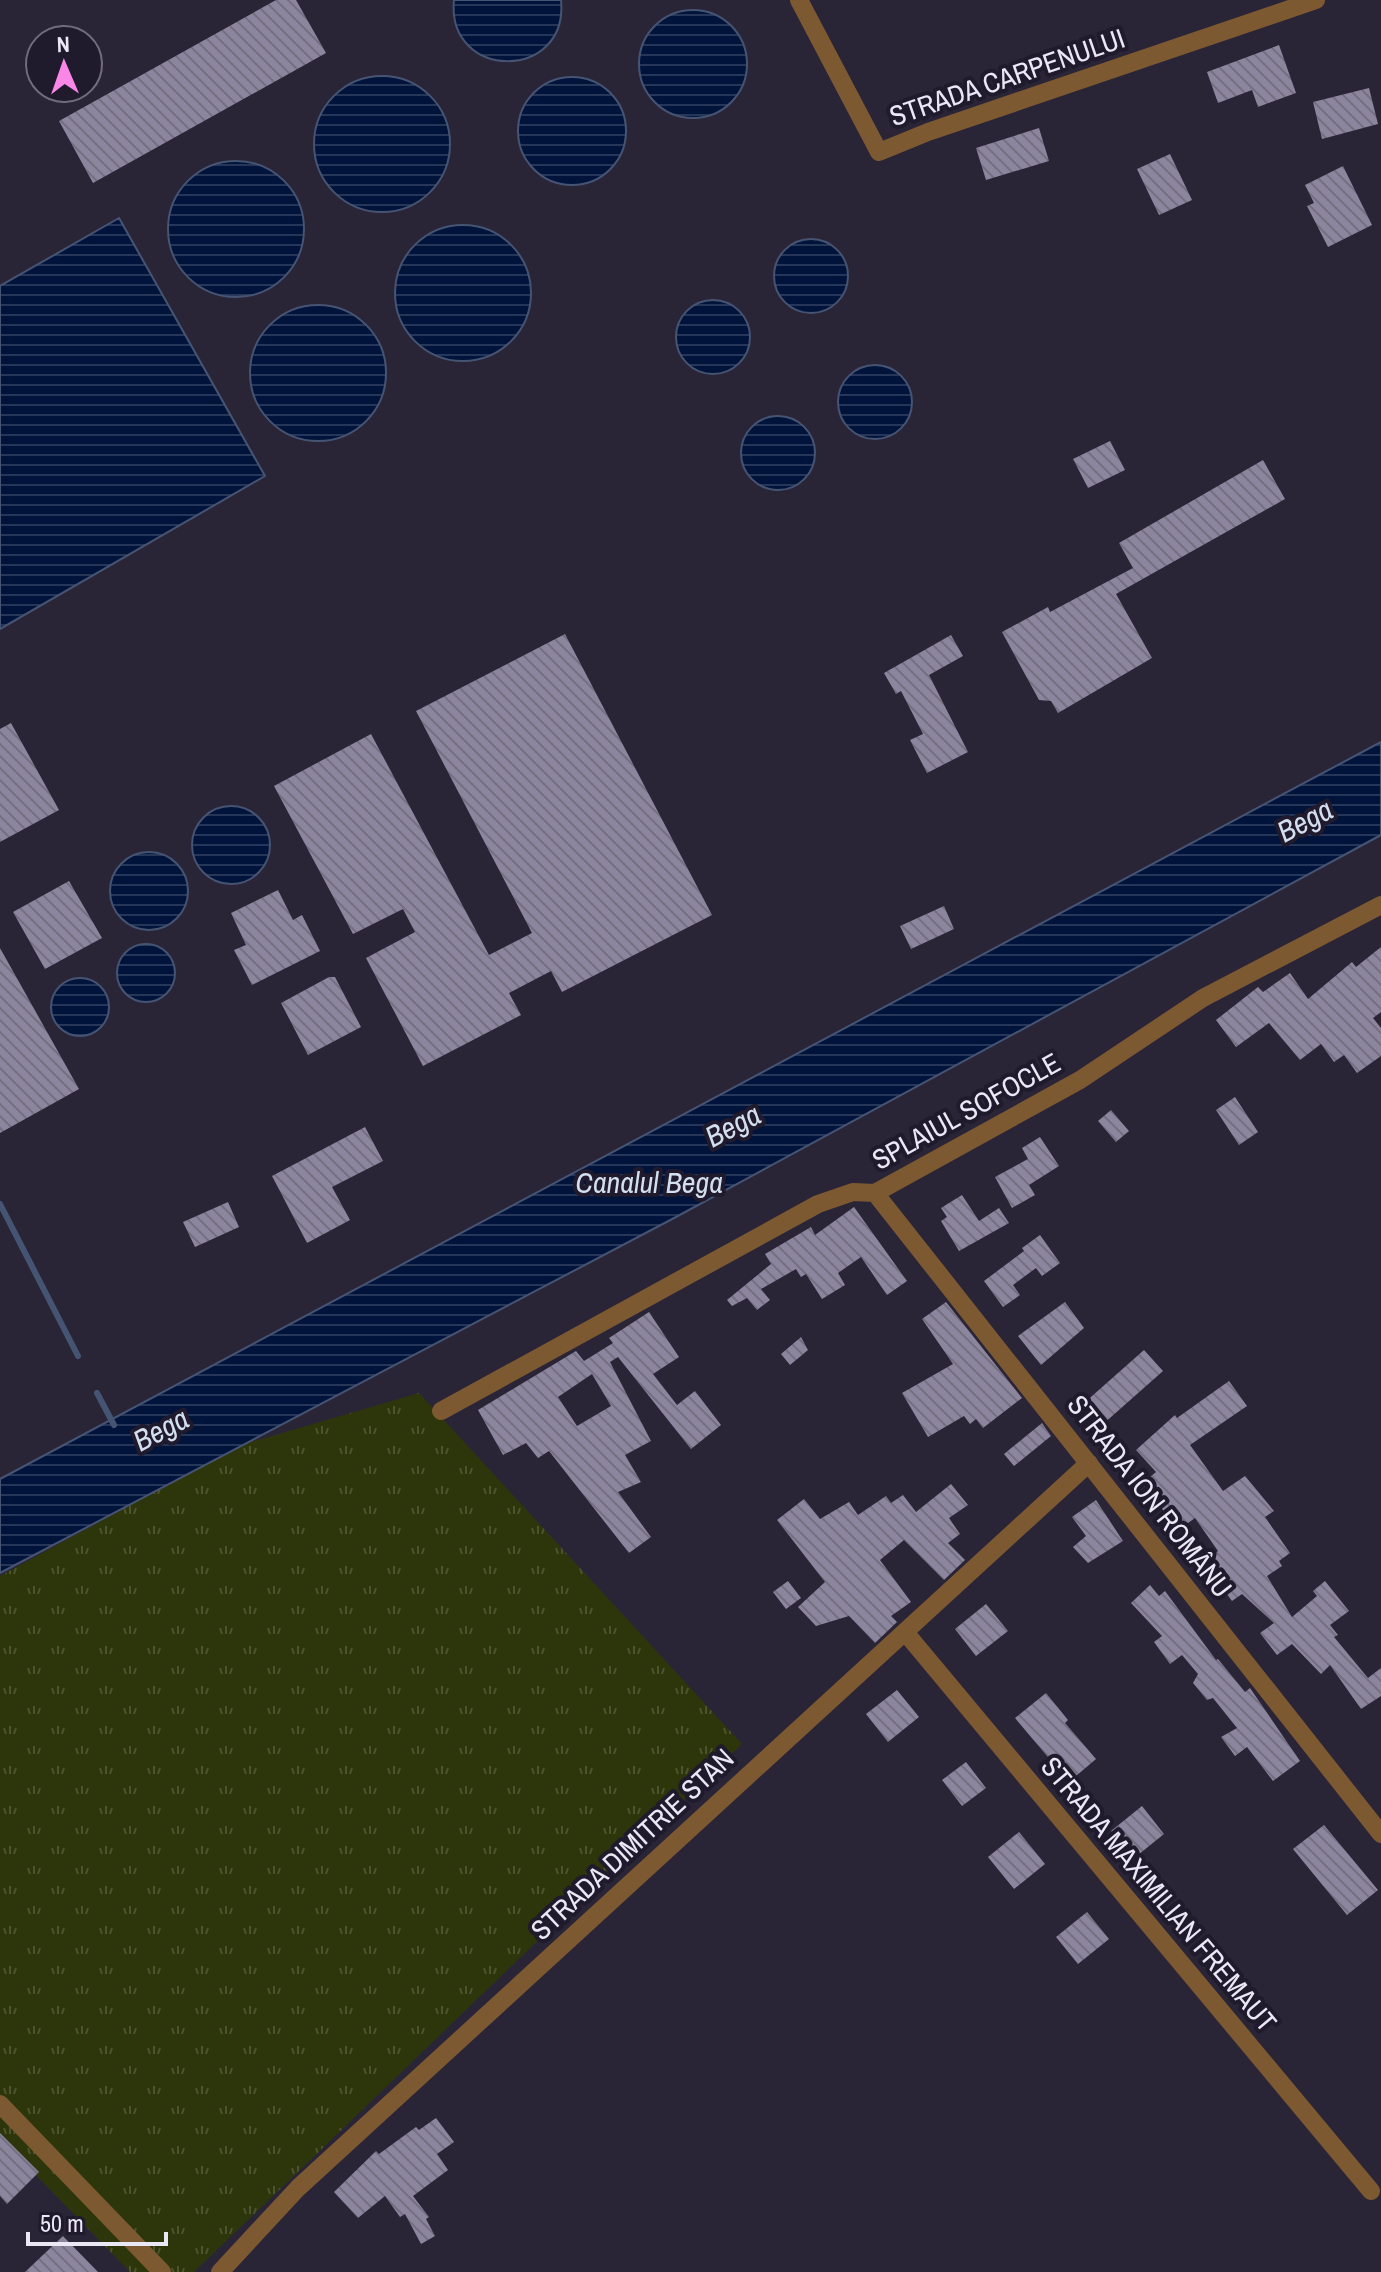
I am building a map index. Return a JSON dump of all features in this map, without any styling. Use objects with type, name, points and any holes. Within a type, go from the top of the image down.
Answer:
[{"type":"street","name":"STRADA CARPENULUI","points":[[799,0],[879,152],[942,127],[1316,0]]},
{"type":"street","name":"SPLAIUL SOFOCLE","points":[[441,1411],[818,1204],[853,1192],[875,1193],[1080,1080],[1203,998],[1381,905]]},
{"type":"street","name":"STRADA ION ROMÂNU","points":[[875,1193],[1381,1834]]},
{"type":"street","name":"STRADA DIMITRIE STAN","points":[[220,2272],[298,2188],[1089,1463]]},
{"type":"street","name":"STRADA MAXIMILIAN FREMAUT","points":[[905,1632],[1371,2191]]},
{"type":"street","points":[[0,2104],[162,2272]]},
{"type":"green space","points":[[419,1393],[742,1744],[194,2272],[130,2272],[0,2138],[0,1576],[241,1445]]},
{"type":"water","points":[[454,0],[561,0],[558,27],[547,46],[529,57],[508,61],[486,57],[468,46],[457,27]]},
{"type":"water","points":[[693,10],[714,14],[731,26],[743,43],[747,64],[743,85],[731,102],[714,114],[693,118],[672,114],[655,102],[643,85],[639,64],[643,43],[655,26],[672,14]]},
{"type":"water","points":[[382,76],[408,81],[430,96],[445,118],[450,144],[445,170],[430,192],[408,207],[382,212],[356,207],[334,192],[319,170],[314,144],[319,118],[334,96],[356,81]]},
{"type":"water","points":[[572,77],[593,81],[610,93],[622,110],[626,131],[622,152],[610,169],[593,181],[572,185],[551,181],[534,169],[522,152],[518,131],[522,110],[534,93],[551,81]]},
{"type":"water","points":[[236,161],[262,166],[284,181],[299,203],[304,229],[299,255],[284,277],[262,292],[236,297],[210,292],[188,277],[173,255],[168,229],[173,203],[188,181],[210,166]]},
{"type":"water","points":[[119,218],[265,476],[0,629],[0,286]]},
{"type":"water","points":[[463,225],[489,230],[511,245],[526,267],[531,293],[526,319],[511,341],[489,356],[463,361],[437,356],[415,341],[400,319],[395,293],[400,267],[415,245],[437,230]]},
{"type":"water","points":[[811,239],[825,242],[837,250],[845,262],[848,276],[845,290],[837,302],[825,310],[811,313],[797,310],[785,302],[777,290],[774,276],[777,262],[785,250],[797,242]]},
{"type":"water","points":[[713,300],[727,303],[739,311],[747,323],[750,337],[747,351],[739,363],[727,371],[713,374],[699,371],[687,363],[679,351],[676,337],[679,323],[687,311],[699,303]]},
{"type":"water","points":[[318,305],[344,310],[366,325],[381,347],[386,373],[381,399],[366,421],[344,436],[318,441],[292,436],[270,421],[255,399],[250,373],[255,347],[270,325],[292,310]]},
{"type":"water","points":[[875,365],[889,368],[901,376],[909,388],[912,402],[909,416],[901,428],[889,436],[875,439],[861,436],[849,428],[841,416],[838,402],[841,388],[849,376],[861,368]]},
{"type":"water","points":[[778,416],[792,419],[804,427],[812,439],[815,453],[812,467],[804,479],[792,487],[778,490],[764,487],[752,479],[744,467],[741,453],[744,439],[752,427],[764,419]]},
{"type":"water","name":"Canalul Bega","points":[[1381,742],[1381,835],[676,1217],[0,1573],[0,1479]]},
{"type":"water","points":[[231,806],[246,809],[259,817],[267,830],[270,845],[267,860],[259,873],[246,881],[231,884],[216,881],[203,873],[195,860],[192,845],[195,830],[203,817],[216,809]]},
{"type":"water","points":[[149,852],[164,855],[177,863],[185,876],[188,891],[185,906],[177,919],[164,927],[149,930],[134,927],[121,919],[113,906],[110,891],[113,876],[121,863],[134,855]]},
{"type":"water","points":[[146,944],[167,952],[175,973],[167,994],[146,1002],[125,994],[117,973],[125,952]]},
{"type":"water","points":[[80,978],[101,986],[109,1007],[101,1028],[80,1036],[59,1028],[51,1007],[59,986]]},
{"type":"building","points":[[276,0],[296,0],[326,53],[93,183],[59,121],[89,104],[104,104],[104,96]]},
{"type":"building","points":[[1279,45],[1296,93],[1258,107],[1252,90],[1218,103],[1207,72]]},
{"type":"building","points":[[1369,88],[1378,124],[1322,139],[1313,102]]},
{"type":"building","points":[[1039,128],[1049,161],[986,180],[976,148]]},
{"type":"building","points":[[1170,154],[1192,200],[1159,215],[1137,169]]},
{"type":"building","points":[[1343,166],[1372,225],[1328,247],[1307,206],[1314,203],[1305,185]]},
{"type":"building","points":[[1110,441],[1125,470],[1088,488],[1073,459]]},
{"type":"building","points":[[1263,460],[1285,499],[1116,594],[1152,658],[1058,713],[1051,701],[1039,700],[1002,632],[1048,607],[1050,612],[1133,568],[1119,543]]},
{"type":"building","points":[[565,634],[712,915],[562,992],[551,971],[509,993],[521,1015],[423,1066],[366,958],[415,932],[403,909],[353,934],[274,786],[371,734],[489,955],[532,933],[416,711]]},
{"type":"building","points":[[951,635],[963,656],[929,675],[968,752],[927,773],[910,740],[923,734],[901,691],[896,694],[884,673]]},
{"type":"building","points":[[11,723],[59,810],[0,842],[0,729]]},
{"type":"building","points":[[69,881],[102,938],[45,969],[13,912]]},
{"type":"building","points":[[278,890],[293,920],[302,915],[320,951],[252,985],[234,950],[246,945],[231,913]]},
{"type":"building","points":[[944,906],[954,929],[911,949],[900,926]]},
{"type":"building","points":[[1381,947],[1381,1012],[1373,1018],[1381,1028],[1381,1056],[1357,1073],[1344,1055],[1334,1062],[1321,1044],[1300,1060],[1269,1023],[1236,1047],[1216,1020],[1258,987],[1263,992],[1290,973],[1308,999],[1352,962],[1356,967]]},
{"type":"building","points":[[0,948],[79,1089],[0,1133]]},
{"type":"building","points":[[329,977],[335,977],[361,1027],[308,1055],[281,1003]]},
{"type":"building","points":[[1235,1097],[1258,1132],[1239,1145],[1216,1110]]},
{"type":"building","points":[[1111,1110],[1129,1131],[1116,1142],[1098,1121]]},
{"type":"building","points":[[365,1127],[383,1161],[332,1187],[350,1220],[307,1243],[272,1176]]},
{"type":"building","points":[[1040,1137],[1059,1166],[1029,1185],[1035,1195],[1012,1208],[995,1177],[1028,1159],[1022,1148]]},
{"type":"building","points":[[962,1195],[979,1221],[999,1208],[1009,1223],[959,1251],[941,1221],[947,1217],[941,1208]]},
{"type":"building","points":[[228,1202],[239,1227],[195,1247],[183,1222]]},
{"type":"building","points":[[854,1207],[907,1281],[887,1295],[861,1257],[838,1273],[845,1285],[822,1299],[806,1274],[801,1277],[796,1269],[761,1289],[770,1300],[757,1310],[747,1298],[732,1306],[727,1300],[771,1264],[765,1254],[811,1227],[815,1235]]},
{"type":"building","points":[[1040,1235],[1060,1263],[1042,1276],[1036,1268],[1013,1285],[1020,1295],[1003,1307],[984,1281]]},
{"type":"building","points":[[946,1302],[1022,1398],[983,1428],[976,1419],[970,1424],[964,1416],[928,1437],[902,1393],[953,1364],[922,1319]]},
{"type":"building","points":[[1065,1302],[1084,1328],[1041,1365],[1018,1336]]},
{"type":"building","points":[[649,1312],[679,1357],[653,1374],[677,1405],[695,1391],[721,1425],[691,1449],[618,1357],[610,1362],[651,1441],[625,1455],[641,1482],[618,1492],[651,1537],[629,1553],[549,1451],[538,1458],[526,1443],[503,1455],[478,1410],[576,1351],[584,1361],[613,1343],[609,1338]],"holes":[[[592,1374],[611,1406],[577,1426],[558,1397]]]},
{"type":"building","points":[[801,1337],[808,1350],[790,1365],[781,1354]]},
{"type":"building","points":[[1144,1350],[1163,1371],[1102,1425],[1083,1404]]},
{"type":"building","points":[[1229,1381],[1247,1406],[1190,1445],[1223,1491],[1245,1476],[1274,1511],[1265,1517],[1290,1553],[1279,1561],[1282,1566],[1267,1576],[1292,1617],[1317,1596],[1313,1591],[1325,1581],[1349,1611],[1330,1625],[1338,1635],[1334,1637],[1368,1678],[1381,1668],[1381,1696],[1361,1709],[1330,1665],[1321,1674],[1292,1644],[1277,1655],[1260,1633],[1274,1623],[1242,1594],[1232,1601],[1203,1562],[1218,1551],[1195,1518],[1177,1531],[1144,1482],[1156,1472],[1136,1450],[1175,1415],[1177,1418]]},
{"type":"building","points":[[1042,1423],[1051,1436],[1014,1466],[1004,1454]]},
{"type":"building","points":[[951,1484],[968,1505],[949,1518],[960,1534],[948,1543],[965,1560],[944,1580],[904,1540],[880,1560],[911,1602],[891,1616],[897,1622],[875,1643],[849,1616],[816,1626],[798,1607],[825,1582],[777,1520],[804,1499],[820,1519],[849,1502],[858,1515],[886,1496],[891,1503],[903,1495],[916,1512]]},
{"type":"building","points":[[1096,1500],[1123,1541],[1088,1563],[1073,1547],[1086,1536],[1072,1517]]},
{"type":"building","points":[[788,1581],[801,1598],[786,1609],[773,1592]]},
{"type":"building","points":[[1150,1585],[1159,1596],[1165,1591],[1216,1660],[1245,1692],[1250,1688],[1300,1761],[1273,1781],[1247,1747],[1235,1756],[1221,1737],[1237,1728],[1213,1698],[1207,1700],[1193,1683],[1198,1674],[1182,1655],[1170,1664],[1154,1642],[1162,1636],[1131,1603]]},
{"type":"building","points":[[986,1604],[1008,1631],[976,1656],[955,1629]]},
{"type":"building","points":[[897,1690],[919,1717],[888,1742],[866,1714]]},
{"type":"building","points":[[1046,1693],[1068,1720],[1065,1723],[1096,1759],[1069,1782],[1015,1718]]},
{"type":"building","points":[[966,1762],[986,1788],[962,1806],[942,1780]]},
{"type":"building","points":[[1142,1806],[1164,1834],[1133,1859],[1111,1831]]},
{"type":"building","points":[[1324,1825],[1378,1890],[1347,1915],[1293,1849]]},
{"type":"building","points":[[1019,1832],[1045,1864],[1014,1889],[988,1857]]},
{"type":"building","points":[[1087,1912],[1109,1939],[1078,1964],[1056,1937]]},
{"type":"building","points":[[436,2118],[454,2142],[437,2154],[448,2170],[413,2196],[429,2217],[426,2219],[435,2236],[421,2244],[405,2214],[400,2217],[385,2196],[358,2218],[334,2192],[376,2151],[379,2154],[416,2127],[419,2130]]},
{"type":"building","points":[[0,2133],[39,2172],[7,2204],[0,2196]]},
{"type":"building","points":[[63,2236],[98,2272],[25,2272]]},
{"type":"waterway","points":[[0,1204],[78,1356]]},
{"type":"waterway","name":"Bega","points":[[97,1393],[114,1425]]}]
